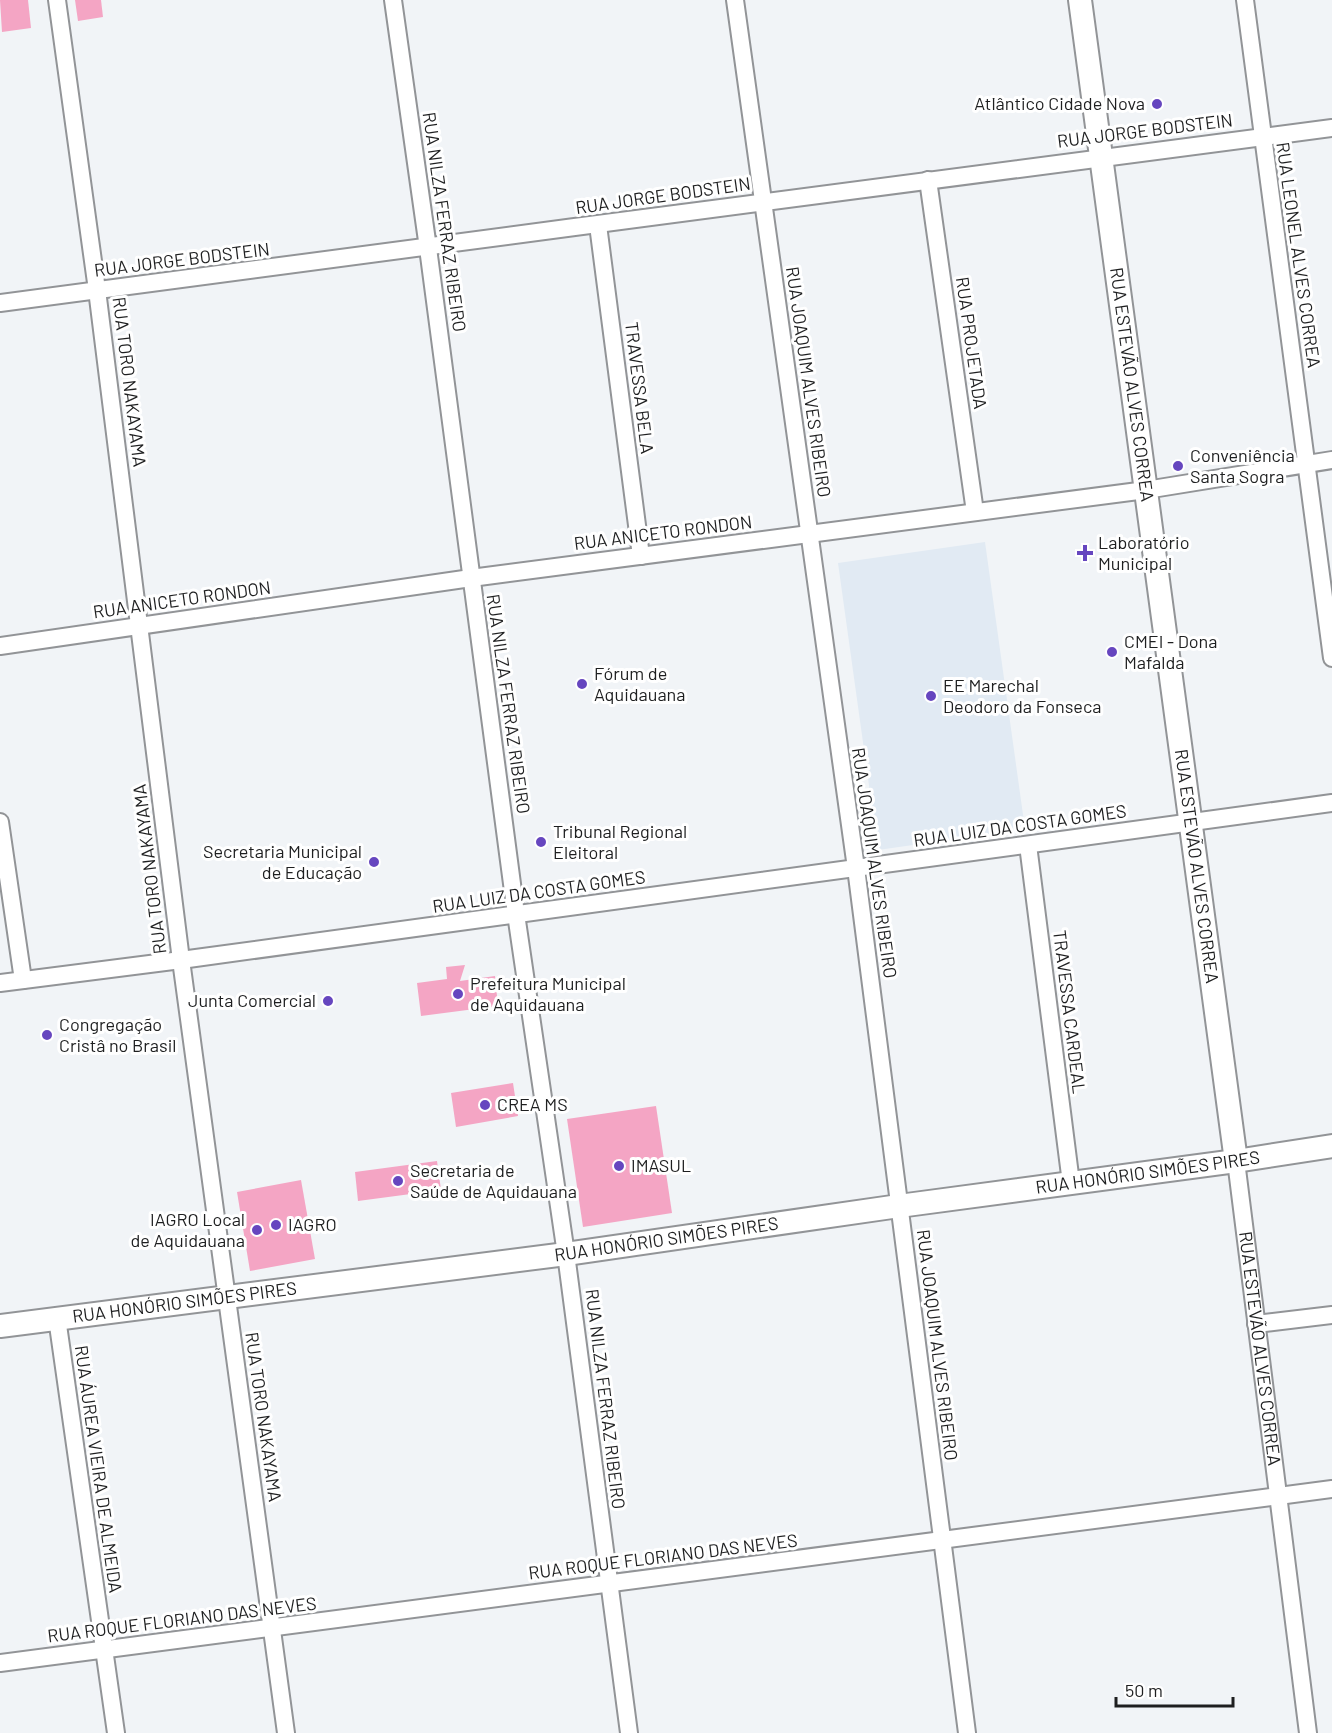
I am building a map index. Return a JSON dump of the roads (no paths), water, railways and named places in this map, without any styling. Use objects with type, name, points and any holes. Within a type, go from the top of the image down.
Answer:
[{"type":"main road","name":"RUA ESTEVÃO ALVES CORREA","points":[[1080,0],[1236,1161]]},
{"type":"main road","name":"RUA HONÓRIO SIMÕES PIRES","points":[[0,1326],[566,1254],[1332,1146]]},
{"type":"street","name":"RUA TORO NAKAYAMA","points":[[57,0],[97,290],[181,960],[286,1733]]},
{"type":"street","name":"RUA NILZA FERRAZ RIBEIRO","points":[[393,0],[516,914],[566,1254],[629,1733]]},
{"type":"street","name":"RUA JOAQUIM ALVES RIBEIRO","points":[[735,0],[856,868],[968,1733]]},
{"type":"street","name":"RUA LEONEL ALVES CORREA","points":[[1245,0],[1332,658]]},
{"type":"street","name":"RUA JORGE BODSTEIN","points":[[0,303],[428,248],[1101,156],[1332,128]]},
{"type":"street","name":"RUA PROJETADA","points":[[928,180],[975,512]]},
{"type":"street","name":"TRAVESSA BELA","points":[[598,225],[641,556]]},
{"type":"street","name":"RUA ANICETO RONDON","points":[[0,646],[471,578],[1146,490],[1332,460]]},
{"type":"street","name":"RUA LUIZ DA COSTA GOMES","points":[[0,983],[1332,803]]},
{"type":"street","points":[[0,822],[23,980]]},
{"type":"street","name":"TRAVESSA CARDEAL","points":[[1028,845],[1071,1183]]},
{"type":"street","name":"RUA ESTEVÃO ALVES CORREA","points":[[1236,1161],[1308,1733]]},
{"type":"street","points":[[1256,1324],[1332,1315]]},
{"type":"street","name":"RUA ÁUREA VIEIRA DE ALMEIDA","points":[[57,1318],[116,1733]]},
{"type":"street","name":"RUA ROQUE FLORIANO DAS NEVES","points":[[0,1663],[1332,1490]]},
{"type":"place","name":"Atlântico Cidade Nova","points":[[1157,104]]},
{"type":"place","name":"Conveniência Santa Sogra","points":[[1178,466]]},
{"type":"place","name":"Laboratório Municipal","points":[[1085,553]]},
{"type":"place","name":"CMEI - Dona Mafalda","points":[[1112,652]]},
{"type":"place","name":"Fórum de Aquidauana","points":[[582,684]]},
{"type":"place","name":"EE Marechal Deodoro da Fonseca","points":[[931,696]]},
{"type":"place","name":"Tribunal Regional Eleitoral","points":[[541,842]]},
{"type":"place","name":"Secretaria Municipal de Educação","points":[[374,862]]},
{"type":"place","name":"Prefeitura Municipal de Aquidauana","points":[[458,994]]},
{"type":"place","name":"Junta Comercial","points":[[328,1001]]},
{"type":"place","name":"Congregação Cristâ no Brasil","points":[[47,1035]]},
{"type":"place","name":"CREA MS","points":[[485,1105]]},
{"type":"place","name":"IMASUL","points":[[619,1166]]},
{"type":"place","name":"Secretaria de Saúde de Aquidauana","points":[[398,1181]]},
{"type":"place","name":"IAGRO","points":[[276,1225]]},
{"type":"place","name":"IAGRO Local de Aquidauana","points":[[257,1230]]}]
